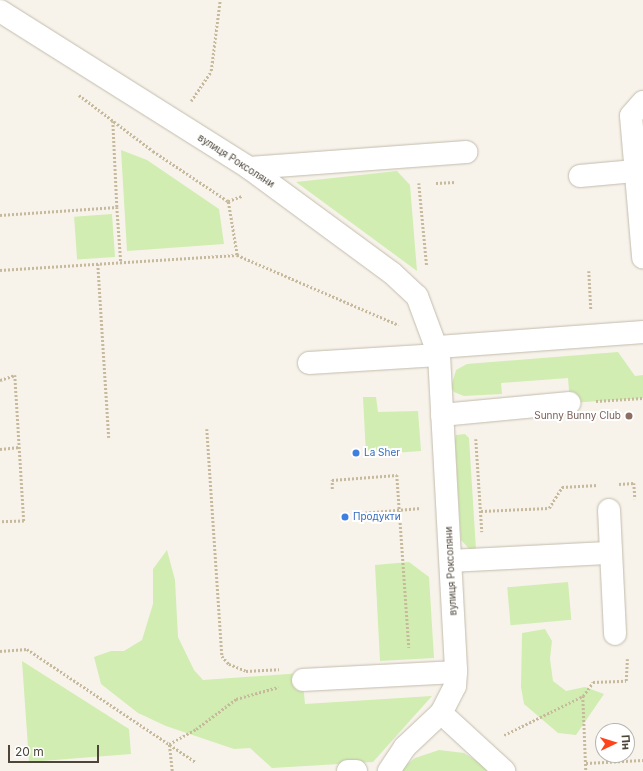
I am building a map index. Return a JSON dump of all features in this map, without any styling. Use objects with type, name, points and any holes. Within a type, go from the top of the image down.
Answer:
[{"type":"lane","name":"вулиця Роксоляни","points":[[0,11],[249,168],[392,273],[417,296],[438,351],[451,561],[456,686],[441,713],[406,747],[389,771]]},
{"type":"lane","points":[[637,109],[635,170],[643,257]]},
{"type":"lane","points":[[249,168],[466,152]]},
{"type":"lane","points":[[580,176],[635,170]]},
{"type":"lane","points":[[309,363],[643,332]]},
{"type":"lane","points":[[442,415],[569,403]]},
{"type":"lane","points":[[609,510],[615,634]]},
{"type":"lane","points":[[451,561],[611,553]]},
{"type":"lane","points":[[303,680],[410,673],[456,672]]},
{"type":"lane","points":[[441,713],[504,771]]},
{"type":"lane","points":[[348,771],[356,771]]},
{"type":"path","points":[[176,122],[211,71],[220,0]]},
{"type":"path","points":[[72,90],[113,121],[228,201],[237,255]]},
{"type":"path","points":[[113,121],[121,263]]},
{"type":"path","points":[[415,156],[427,269],[417,296]]},
{"type":"path","points":[[228,201],[271,184]]},
{"type":"path","points":[[0,215],[117,207]]},
{"type":"path","points":[[0,270],[237,255],[413,331],[438,351]]},
{"type":"path","points":[[98,264],[108,438]]},
{"type":"path","points":[[589,271],[593,336]]},
{"type":"path","points":[[0,380],[15,375],[24,521],[0,522]]},
{"type":"path","points":[[569,403],[643,398]]},
{"type":"path","points":[[474,412],[484,559]]},
{"type":"path","points":[[207,429],[222,656],[229,664],[246,670]]},
{"type":"path","points":[[0,449],[20,447]]},
{"type":"path","points":[[332,489],[332,480],[397,475],[410,673]]},
{"type":"path","points":[[361,513],[447,506]]},
{"type":"path","points":[[0,651],[27,649],[196,762]]},
{"type":"path","points":[[170,744],[196,729],[236,699],[303,680]]},
{"type":"path","points":[[583,696],[586,771]]},
{"type":"path","points":[[170,744],[172,771]]},
{"type":"path","points":[[586,763],[643,760]]},
{"type":"green space","points":[[121,150],[147,160],[219,209],[224,244],[127,251]]},
{"type":"green space","points":[[397,171],[410,185],[417,271],[296,182]]},
{"type":"green space","points":[[112,214],[115,257],[77,260],[74,217]]},
{"type":"green space","points":[[618,352],[635,376],[643,375],[643,398],[570,403],[568,378],[501,383],[502,394],[464,396],[454,392],[451,387],[456,370],[467,364]]},
{"type":"green space","points":[[363,397],[376,397],[378,412],[418,411],[421,451],[366,455]]},
{"type":"green space","points":[[465,434],[469,438],[476,550],[471,551],[461,540],[455,440],[456,435]]},
{"type":"green space","points":[[167,550],[175,580],[178,637],[194,670],[203,680],[302,673],[305,704],[432,696],[373,762],[272,768],[250,748],[234,749],[166,726],[138,713],[101,684],[94,657],[111,651],[124,651],[142,640],[153,604],[153,569]]},
{"type":"green space","points":[[409,562],[429,577],[434,658],[380,661],[375,565]]},
{"type":"green space","points":[[568,582],[571,620],[511,625],[507,587]]},
{"type":"green space","points":[[545,629],[552,641],[550,659],[553,681],[566,691],[585,687],[604,694],[576,735],[558,733],[524,704],[521,687],[522,633]]},
{"type":"green space","points":[[22,661],[129,729],[131,754],[29,762]]},
{"type":"green space","points":[[439,750],[464,753],[483,765],[488,771],[399,771],[415,758]]},
{"type":"place","name":"Sunny Bunny Club","points":[[629,416]]},
{"type":"place","name":"La Sher","points":[[356,453]]},
{"type":"place","name":"Продукти","points":[[345,517]]}]
